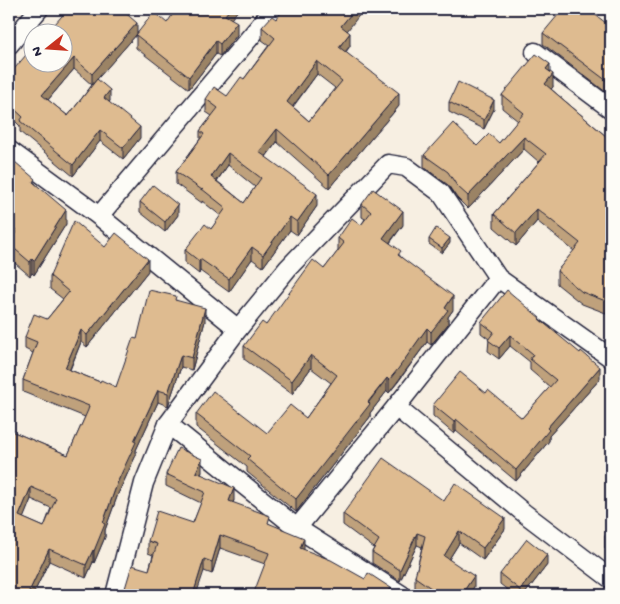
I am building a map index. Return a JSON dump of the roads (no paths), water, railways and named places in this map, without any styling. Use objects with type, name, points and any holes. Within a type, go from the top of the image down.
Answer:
[{"type":"street","points":[[9,45],[39,9]]},
{"type":"street","points":[[99,216],[274,9]]},
{"type":"street","points":[[535,52],[611,109]]},
{"type":"street","points":[[9,150],[99,216],[238,329]]},
{"type":"street","points":[[114,595],[144,484],[168,424],[238,329],[288,268],[388,164],[406,167],[441,193],[498,278],[611,358]]},
{"type":"street","points":[[296,528],[396,407],[498,278]]},
{"type":"street","points":[[396,407],[524,513],[611,579]]},
{"type":"street","points":[[168,424],[296,528],[402,595]]}]
